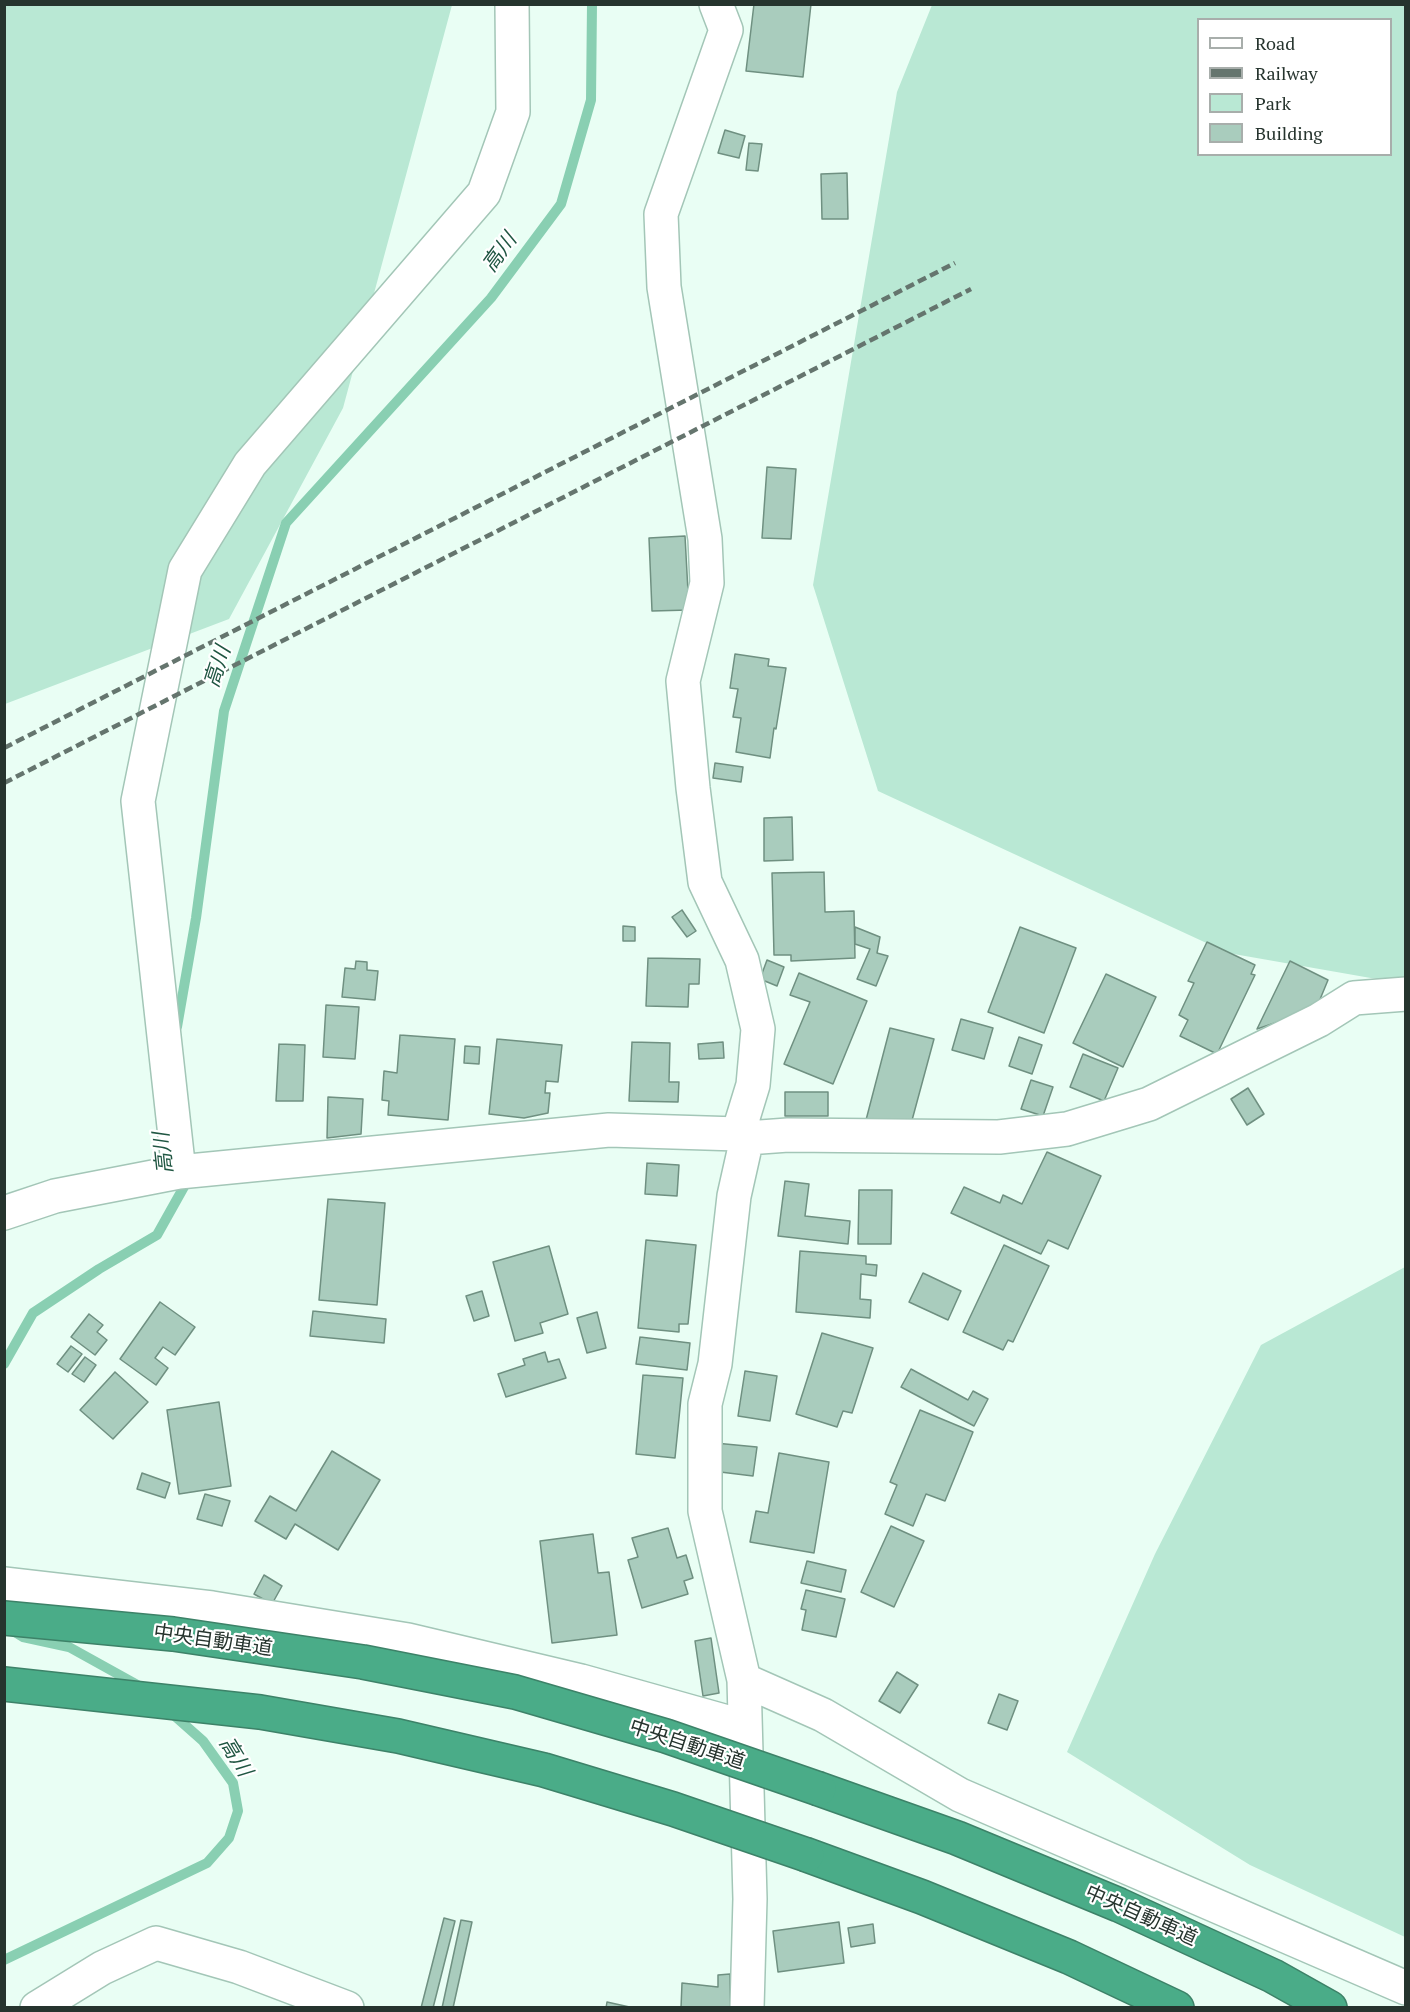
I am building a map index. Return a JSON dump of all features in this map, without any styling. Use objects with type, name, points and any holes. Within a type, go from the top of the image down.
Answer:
[{"type":"highway","name":"中央自動車道","points":[[4,1618],[173,1634],[363,1662],[515,1692],[666,1736],[957,1838],[1119,1905],[1273,1976],[1330,2007]]},
{"type":"highway","points":[[4,1684],[260,1712],[398,1736],[544,1770],[673,1809],[922,1897],[1069,1957],[1177,2007]]},
{"type":"street","points":[[179,1172],[138,801],[185,570],[250,464],[484,193],[513,112],[512,4]]},
{"type":"street","points":[[716,4],[726,30],[661,214],[664,287],[705,539],[707,583],[683,681],[693,788],[705,882],[742,960],[758,1029],[753,1085],[742,1136],[734,1196],[715,1364],[705,1404],[705,1511],[744,1680],[750,1899],[747,2007]]},
{"type":"street","points":[[4,1213],[55,1196],[179,1172],[609,1130],[742,1136],[999,1137],[1067,1129],[1149,1104],[1319,1020],[1354,998],[1406,994]]},
{"type":"street","points":[[4,1235],[55,1196]]},
{"type":"street","points":[[4,1584],[212,1608],[408,1640],[581,1681],[745,1726]]},
{"type":"street","points":[[744,1680],[823,1715],[960,1795],[1406,1988]]},
{"type":"street","points":[[37,2007],[102,1968],[156,1942],[239,1967],[347,2007]]},
{"type":"green space","points":[[5,5],[452,5],[343,408],[229,619],[5,704]]},
{"type":"green space","points":[[932,5],[1405,5],[1405,984],[1228,953],[878,791],[813,585],[897,92]]},
{"type":"green space","points":[[1405,1267],[1405,1937],[1250,1865],[1067,1752],[1155,1554],[1261,1345]]},
{"type":"building","points":[[754,4],[811,4],[803,77],[746,71]]},
{"type":"building","points":[[725,130],[745,136],[739,158],[718,153]]},
{"type":"building","points":[[749,143],[762,144],[758,171],[746,170]]},
{"type":"building","points":[[847,173],[848,219],[822,219],[821,174]]},
{"type":"building","points":[[767,467],[796,469],[791,539],[762,538]]},
{"type":"building","points":[[685,536],[689,610],[652,611],[649,538]]},
{"type":"building","points":[[735,654],[769,659],[768,666],[786,668],[770,758],[736,752],[741,718],[733,717],[738,689],[730,688]]},
{"type":"building","points":[[715,763],[743,767],[741,782],[713,778]]},
{"type":"building","points":[[792,817],[793,860],[764,861],[764,818]]},
{"type":"building","points":[[824,872],[825,912],[854,911],[855,958],[791,961],[791,955],[774,955],[772,873]]},
{"type":"building","points":[[682,910],[696,931],[687,937],[672,917]]},
{"type":"building","points":[[623,926],[635,927],[635,941],[623,941]]},
{"type":"building","points":[[855,927],[880,937],[877,953],[888,956],[876,986],[857,979],[870,949],[855,944]]},
{"type":"building","points":[[1020,927],[1076,948],[1044,1033],[988,1012]]},
{"type":"building","points":[[1207,942],[1255,965],[1251,974],[1255,975],[1217,1054],[1180,1036],[1188,1020],[1179,1015],[1194,983],[1188,981]]},
{"type":"building","points":[[648,958],[700,959],[699,984],[689,984],[688,1007],[646,1006]]},
{"type":"building","points":[[767,960],[784,967],[777,986],[760,979]]},
{"type":"building","points":[[356,961],[367,962],[367,970],[378,971],[375,1000],[342,997],[345,968],[355,969]]},
{"type":"building","points":[[1290,961],[1328,980],[1316,1009],[1257,1029]]},
{"type":"building","points":[[799,973],[867,1001],[833,1084],[784,1064],[810,1002],[790,995]]},
{"type":"building","points":[[1106,974],[1156,997],[1123,1067],[1073,1043]]},
{"type":"building","points":[[326,1005],[359,1007],[355,1059],[323,1057]]},
{"type":"building","points":[[961,1019],[993,1028],[984,1059],[952,1050]]},
{"type":"building","points":[[890,1028],[934,1039],[911,1124],[866,1120]]},
{"type":"building","points":[[400,1035],[455,1039],[448,1120],[388,1115],[389,1101],[382,1100],[384,1071],[397,1073]]},
{"type":"building","points":[[1019,1037],[1042,1045],[1032,1074],[1009,1066]]},
{"type":"building","points":[[497,1039],[562,1045],[558,1082],[546,1081],[545,1093],[550,1093],[548,1113],[524,1118],[489,1114]]},
{"type":"building","points":[[632,1042],[670,1043],[669,1082],[679,1082],[678,1102],[629,1101]]},
{"type":"building","points":[[723,1042],[724,1058],[699,1059],[698,1044]]},
{"type":"building","points":[[279,1044],[305,1045],[303,1101],[276,1101]]},
{"type":"building","points":[[465,1046],[480,1047],[479,1064],[464,1063]]},
{"type":"building","points":[[1083,1054],[1118,1068],[1104,1101],[1070,1087]]},
{"type":"building","points":[[1031,1080],[1053,1087],[1043,1116],[1021,1109]]},
{"type":"building","points":[[1248,1088],[1264,1114],[1247,1125],[1231,1099]]},
{"type":"building","points":[[785,1092],[828,1092],[828,1116],[785,1116]]},
{"type":"building","points":[[328,1097],[363,1099],[361,1134],[327,1138]]},
{"type":"building","points":[[1047,1152],[1101,1176],[1068,1249],[1048,1240],[1041,1254],[951,1213],[964,1187],[1000,1203],[1003,1195],[1022,1204]]},
{"type":"building","points":[[647,1163],[679,1165],[677,1196],[645,1194]]},
{"type":"building","points":[[785,1181],[809,1184],[805,1216],[850,1221],[848,1244],[778,1236]]},
{"type":"building","points":[[859,1190],[892,1190],[891,1244],[858,1244]]},
{"type":"building","points":[[328,1199],[385,1203],[377,1305],[319,1300]]},
{"type":"building","points":[[646,1240],[696,1245],[688,1324],[679,1324],[679,1332],[638,1328]]},
{"type":"building","points":[[1004,1245],[1049,1266],[1013,1342],[1008,1340],[1003,1350],[963,1332]]},
{"type":"building","points":[[549,1246],[568,1314],[540,1323],[543,1333],[515,1341],[493,1262]]},
{"type":"building","points":[[800,1251],[866,1256],[866,1264],[877,1265],[876,1276],[861,1274],[860,1299],[871,1300],[870,1318],[796,1312]]},
{"type":"building","points":[[923,1273],[961,1291],[948,1320],[909,1302]]},
{"type":"building","points":[[482,1291],[489,1316],[474,1321],[466,1296]]},
{"type":"building","points":[[160,1302],[195,1327],[175,1355],[163,1347],[155,1358],[168,1368],[156,1385],[120,1359]]},
{"type":"building","points":[[313,1311],[386,1319],[384,1343],[310,1336]]},
{"type":"building","points":[[597,1312],[606,1348],[587,1353],[577,1318]]},
{"type":"building","points":[[89,1314],[103,1325],[97,1332],[107,1340],[95,1355],[71,1337]]},
{"type":"building","points":[[822,1333],[873,1348],[852,1413],[843,1411],[837,1427],[796,1414]]},
{"type":"building","points":[[640,1337],[690,1343],[687,1370],[636,1364]]},
{"type":"building","points":[[71,1346],[82,1354],[68,1372],[57,1364]]},
{"type":"building","points":[[545,1352],[548,1362],[559,1359],[566,1378],[506,1397],[498,1374],[525,1365],[523,1359]]},
{"type":"building","points":[[85,1357],[96,1365],[84,1382],[72,1374]]},
{"type":"building","points":[[911,1369],[968,1400],[973,1391],[988,1399],[974,1426],[901,1387]]},
{"type":"building","points":[[745,1371],[777,1376],[770,1421],[738,1416]]},
{"type":"building","points":[[115,1372],[148,1402],[113,1439],[80,1410]]},
{"type":"building","points":[[643,1375],[683,1378],[675,1458],[636,1454]]},
{"type":"building","points":[[219,1402],[231,1486],[179,1494],[167,1410]]},
{"type":"building","points":[[920,1410],[973,1432],[945,1501],[926,1494],[913,1526],[885,1514],[897,1485],[890,1482]]},
{"type":"building","points":[[715,1443],[757,1447],[753,1476],[712,1471]]},
{"type":"building","points":[[332,1451],[380,1480],[338,1550],[295,1524],[286,1539],[255,1521],[270,1496],[296,1511]]},
{"type":"building","points":[[779,1453],[829,1462],[814,1553],[750,1542],[756,1511],[768,1513]]},
{"type":"building","points":[[142,1473],[170,1483],[165,1498],[137,1489]]},
{"type":"building","points":[[205,1494],[230,1501],[222,1526],[197,1519]]},
{"type":"building","points":[[891,1526],[924,1541],[894,1607],[861,1592]]},
{"type":"building","points":[[668,1528],[677,1558],[686,1555],[693,1578],[684,1581],[688,1594],[642,1608],[628,1560],[638,1557],[632,1538]]},
{"type":"building","points":[[593,1534],[598,1573],[609,1572],[617,1635],[552,1643],[540,1541]]},
{"type":"building","points":[[807,1561],[846,1570],[841,1592],[801,1583]]},
{"type":"building","points":[[264,1575],[282,1586],[272,1604],[254,1594]]},
{"type":"building","points":[[806,1590],[845,1599],[836,1637],[802,1630],[806,1610],[801,1609]]},
{"type":"building","points":[[711,1638],[719,1693],[703,1696],[695,1641]]},
{"type":"building","points":[[897,1672],[918,1685],[900,1713],[879,1701]]},
{"type":"building","points":[[999,1694],[1018,1701],[1007,1730],[988,1723]]},
{"type":"building","points":[[444,1918],[455,1921],[433,2008],[421,2008]]},
{"type":"building","points":[[461,1920],[472,1922],[453,2008],[442,2008]]},
{"type":"building","points":[[839,1922],[844,1963],[778,1972],[773,1931]]},
{"type":"building","points":[[873,1924],[875,1943],[851,1947],[848,1928]]},
{"type":"building","points":[[730,1974],[730,2008],[681,2008],[682,1983],[718,1987],[718,1975]]},
{"type":"building","points":[[607,2002],[634,2008],[606,2008]]},
{"type":"waterway","name":"高川","points":[[177,1027],[196,918],[224,711],[286,523],[491,298],[561,204],[591,100],[592,4]]},
{"type":"waterway","name":"高川","points":[[4,1364],[33,1313],[99,1269],[157,1235],[190,1176]]},
{"type":"waterway","name":"高川","points":[[10,1629],[23,1637],[69,1647],[143,1688]]},
{"type":"waterway","name":"高川","points":[[4,1960],[207,1863],[229,1838],[238,1811],[233,1783],[203,1741],[168,1710]]},
{"type":"railway","points":[[4,748],[955,263]]},
{"type":"railway","points":[[4,783],[971,289]]}]
